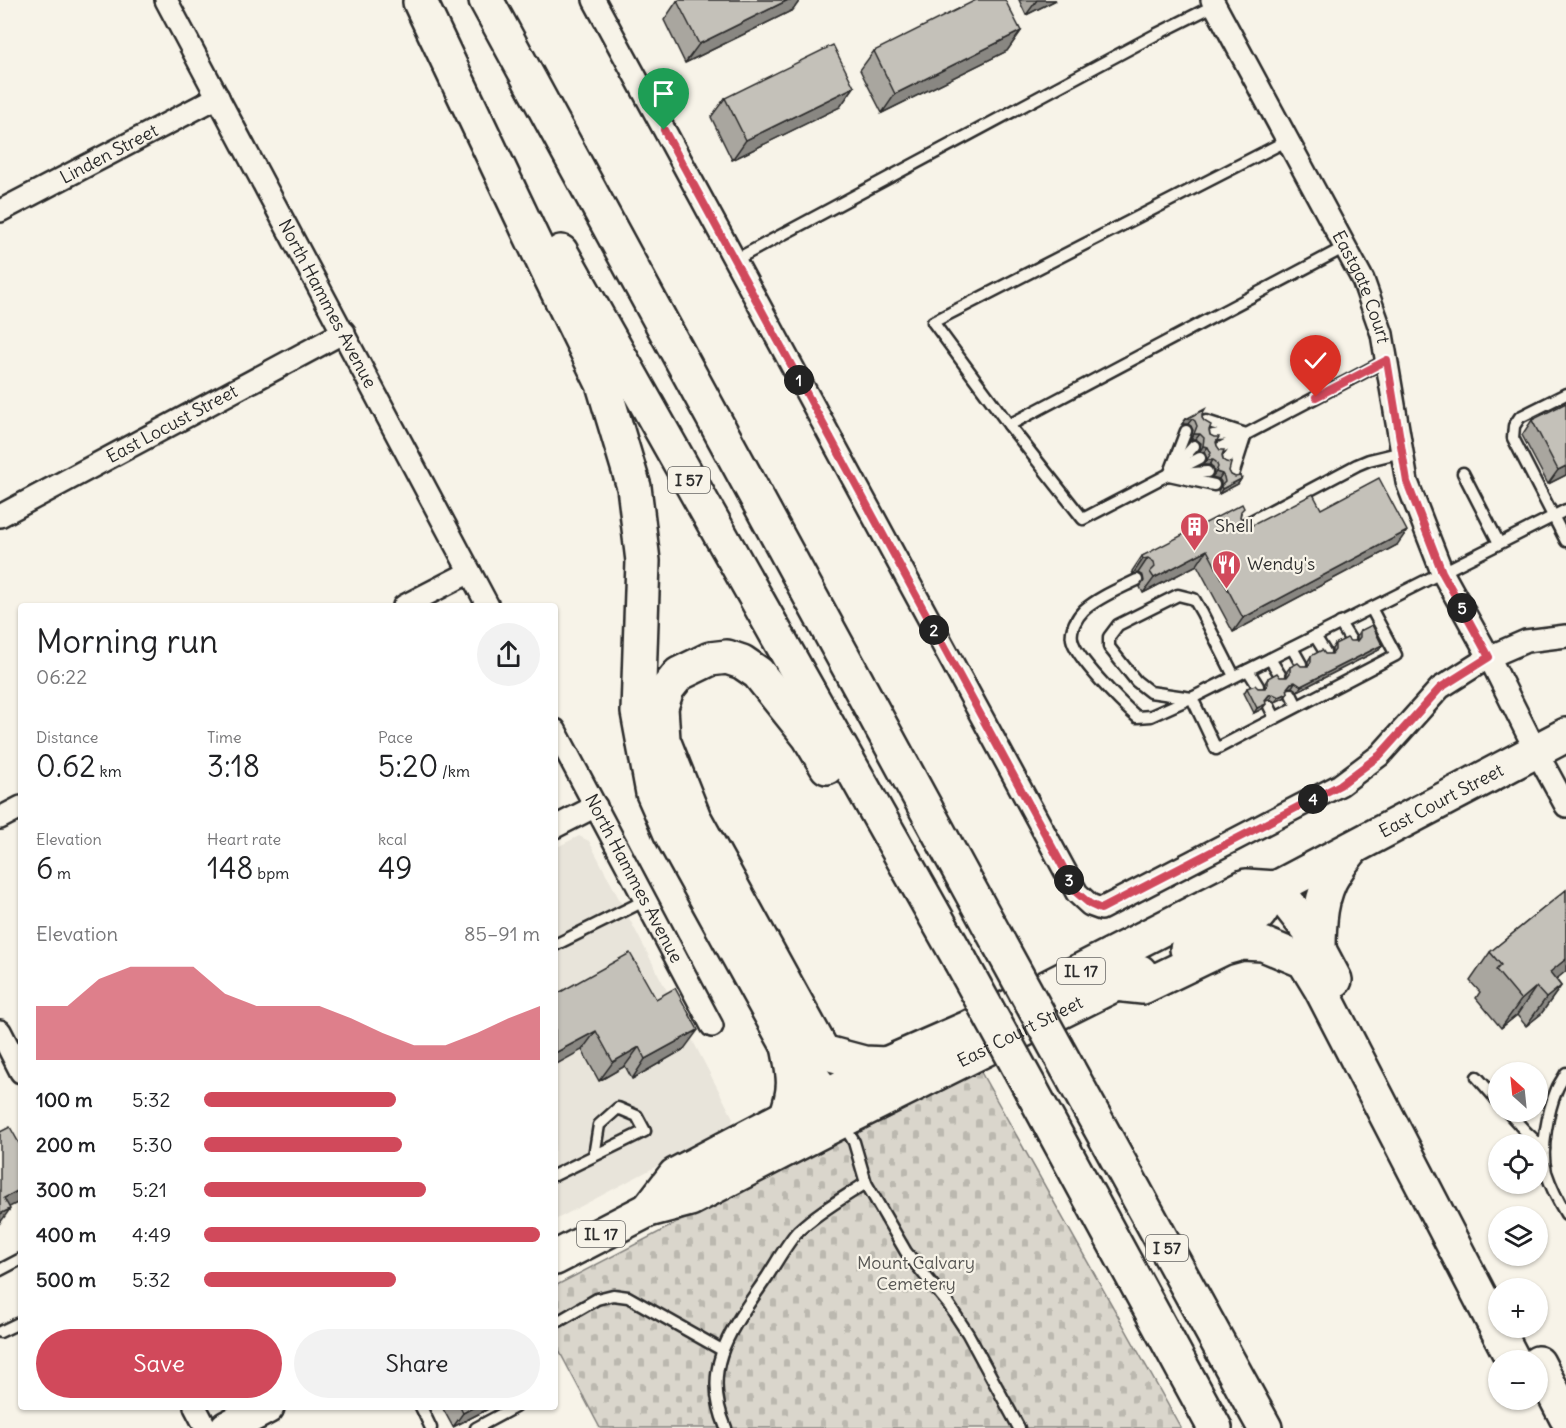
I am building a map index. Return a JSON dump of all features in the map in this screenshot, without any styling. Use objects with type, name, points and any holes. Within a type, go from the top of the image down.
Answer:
[{"type":"main road","name":"I 57","points":[[486,0],[1265,1428]]},
{"type":"main road","name":"I 57","points":[[419,1],[955,965],[1032,1091],[1215,1428]]},
{"type":"main road","points":[[419,1],[603,384],[634,487],[643,561],[638,712],[653,793],[670,832],[787,1044],[834,1108]]},
{"type":"main road","points":[[834,1108],[823,1052],[694,818],[663,741],[661,707],[666,689],[678,674],[710,659],[727,657],[742,662],[758,673],[809,737],[955,965]]},
{"type":"main road","name":"East Court Street","points":[[558,1254],[648,1210],[690,1199],[834,1108],[1115,984],[1259,914],[1276,888],[1566,735]]},
{"type":"main road","points":[[1311,956],[1319,931],[1323,897],[1334,874],[1352,849]]},
{"type":"main road","name":"IL 17","points":[[648,1210],[675,1175],[786,1117],[834,1108],[885,1064],[979,1023],[1246,886],[1276,888]]},
{"type":"main road","points":[[1276,888],[1308,928],[1311,956],[1321,989],[1508,1350]]},
{"type":"main road","points":[[1115,984],[1143,987],[1224,948],[1242,943],[1263,944],[1311,956],[1492,1278]]},
{"type":"main road","points":[[786,1117],[794,1089],[794,1074],[787,1044]]},
{"type":"main road","points":[[823,1052],[864,1063],[885,1064]]},
{"type":"main road","points":[[1112,1148],[1287,1428]]},
{"type":"main road","points":[[1548,1383],[1566,1417]]},
{"type":"main road","points":[[235,1426],[262,1410]]},
{"type":"main road","points":[[1538,1410],[1548,1428]]},
{"type":"street","name":"North Hammes Avenue","points":[[166,0],[486,603]]},
{"type":"street","points":[[594,0],[1077,893],[1090,904],[1101,909],[1340,785],[1380,755],[1440,688],[1489,657],[1526,641],[1566,636]]},
{"type":"street","name":"Eastgate Court","points":[[1214,3],[1363,280],[1382,334],[1407,482],[1442,572],[1489,657],[1566,807]]},
{"type":"street","name":"Linden Street","points":[[0,211],[218,97]]},
{"type":"street","name":"East Locust Street","points":[[0,516],[344,332]]},
{"type":"street","points":[[410,603],[470,572]]},
{"type":"street","name":"North Hammes Avenue","points":[[558,736],[712,1026]]},
{"type":"street","points":[[558,825],[596,806]]},
{"type":"street","points":[[0,819],[18,809]]},
{"type":"street","points":[[0,1031],[18,1066]]},
{"type":"street","points":[[197,1410],[206,1428]]},
{"type":"lane","points":[[735,260],[1214,3]]},
{"type":"lane","points":[[1200,458],[1083,519],[1009,425],[933,322],[1288,140]]},
{"type":"lane","points":[[1009,425],[1345,247]]},
{"type":"lane","points":[[1220,448],[1387,360]]},
{"type":"lane","points":[[1566,394],[1520,417],[1514,426],[1513,438],[1566,541]]},
{"type":"lane","points":[[1206,421],[1246,434]]},
{"type":"lane","points":[[1169,475],[1186,431]]},
{"type":"lane","points":[[1213,435],[1246,434]]},
{"type":"lane","points":[[1226,461],[1246,434]]},
{"type":"lane","points":[[1233,475],[1246,434]]},
{"type":"lane","points":[[1169,475],[1194,446]]},
{"type":"lane","points":[[1237,529],[1357,465],[1402,452]]},
{"type":"lane","points":[[1169,475],[1207,472]]},
{"type":"lane","points":[[1463,472],[1499,543]]},
{"type":"lane","points":[[1169,475],[1214,485]]},
{"type":"lane","points":[[1137,580],[1082,611],[1073,625],[1072,639],[1078,654],[1119,701],[1137,717],[1151,716],[1192,698],[1566,510]]},
{"type":"lane","points":[[1192,698],[1150,692],[1136,681],[1109,647],[1109,637],[1118,625],[1178,595],[1194,599],[1234,676]]},
{"type":"lane","points":[[1192,698],[1216,749],[1396,655],[1371,608]]},
{"type":"lane","points":[[1340,623],[1350,639]]},
{"type":"lane","points":[[1315,636],[1325,652]]},
{"type":"lane","points":[[1292,648],[1301,664]]},
{"type":"lane","points":[[1270,659],[1280,675]]},
{"type":"lane","points":[[1361,659],[1366,670]]},
{"type":"lane","points":[[1248,670],[1258,686]]},
{"type":"lane","points":[[1336,671],[1342,683]]},
{"type":"lane","points":[[1312,684],[1319,695]]},
{"type":"lane","points":[[1291,694],[1297,706]]},
{"type":"lane","points":[[1269,706],[1275,718]]},
{"type":"lane","points":[[558,944],[646,900]]},
{"type":"lane","points":[[1547,1134],[1557,1089],[1566,1073]]},
{"type":"lane","points":[[1477,1077],[1488,1090]]},
{"type":"lane","points":[[558,1174],[594,1156],[645,1131],[637,1116],[618,1108],[599,1125],[594,1156]]},
{"type":"lane","points":[[834,1108],[854,1142],[866,1183],[906,1252],[949,1305],[968,1334],[1018,1428]]},
{"type":"lane","points":[[1517,1122],[1528,1134]]},
{"type":"lane","points":[[1548,1175],[1557,1200],[1566,1214]]},
{"type":"lane","points":[[726,1428],[720,1413],[716,1388],[718,1368],[722,1350],[740,1317],[797,1233],[818,1215],[866,1183]]},
{"type":"lane","points":[[0,1270],[18,1261]]},
{"type":"lane","points":[[559,1321],[597,1299],[613,1295],[628,1297],[722,1350]]},
{"type":"lane","points":[[0,1332],[18,1323]]},
{"type":"lane","points":[[422,1410],[431,1428]]},
{"type":"lane","points":[[476,1428],[509,1410]]},
{"type":"shaded area","points":[[579,836],[589,841],[733,1118],[731,1127],[558,1218],[558,846]]},
{"type":"green space","name":"Mount Calvary Cemetery","points":[[978,1067],[1181,1428],[600,1428],[558,1349],[558,1284]]},
{"type":"building","points":[[788,0],[699,44],[677,1]]},
{"type":"building","points":[[976,0],[1005,0],[1021,31],[895,94],[874,51]]},
{"type":"building","points":[[833,45],[854,87],[746,140],[725,98]]},
{"type":"building","points":[[1566,403],[1566,466],[1558,470],[1532,420]]},
{"type":"building","points":[[1205,409],[1202,418],[1211,425],[1210,435],[1219,437],[1216,442],[1220,450],[1224,450],[1223,460],[1231,463],[1229,471],[1231,475],[1240,476],[1241,479],[1222,489],[1221,486],[1225,482],[1224,477],[1216,472],[1218,467],[1216,462],[1207,460],[1211,453],[1208,447],[1203,446],[1204,438],[1200,434],[1194,434],[1197,426],[1195,421],[1186,419]]},
{"type":"building","points":[[1379,478],[1407,531],[1243,618],[1207,550],[1154,578],[1150,572],[1155,567],[1154,562],[1148,558],[1143,559],[1142,556],[1242,504],[1244,508],[1240,517],[1244,521],[1251,521],[1253,525],[1313,494],[1321,509]]},
{"type":"building","points":[[1372,625],[1382,645],[1301,686],[1295,682],[1291,683],[1287,688],[1288,693],[1279,697],[1269,695],[1265,700],[1266,704],[1257,708],[1247,688],[1255,685],[1258,688],[1265,688],[1268,678],[1277,673],[1280,677],[1287,677],[1290,667],[1298,663],[1301,666],[1308,666],[1311,656],[1322,650],[1325,654],[1332,654],[1335,644],[1347,638],[1350,641],[1357,641],[1360,631]]},
{"type":"building","points":[[1566,890],[1566,959],[1550,972],[1561,986],[1546,998],[1536,987],[1521,1000],[1496,970],[1501,965],[1490,952]]},
{"type":"building","points":[[630,953],[656,999],[675,988],[698,1030],[645,1059],[639,1047],[613,1062],[596,1031],[558,1051],[558,993]]},
{"type":"building","points":[[10,1127],[18,1141],[18,1191],[4,1198],[10,1209],[0,1214],[0,1132]]},
{"type":"place","name":"Shell","points":[[1194,552]]},
{"type":"place","name":"Wendy's","points":[[1226,590]]},
{"type":"route","points":[[664,130],[1077,893],[1090,904],[1101,909],[1340,785],[1380,755],[1440,688],[1489,657],[1442,572],[1407,482],[1387,360],[1316,397]]}]
